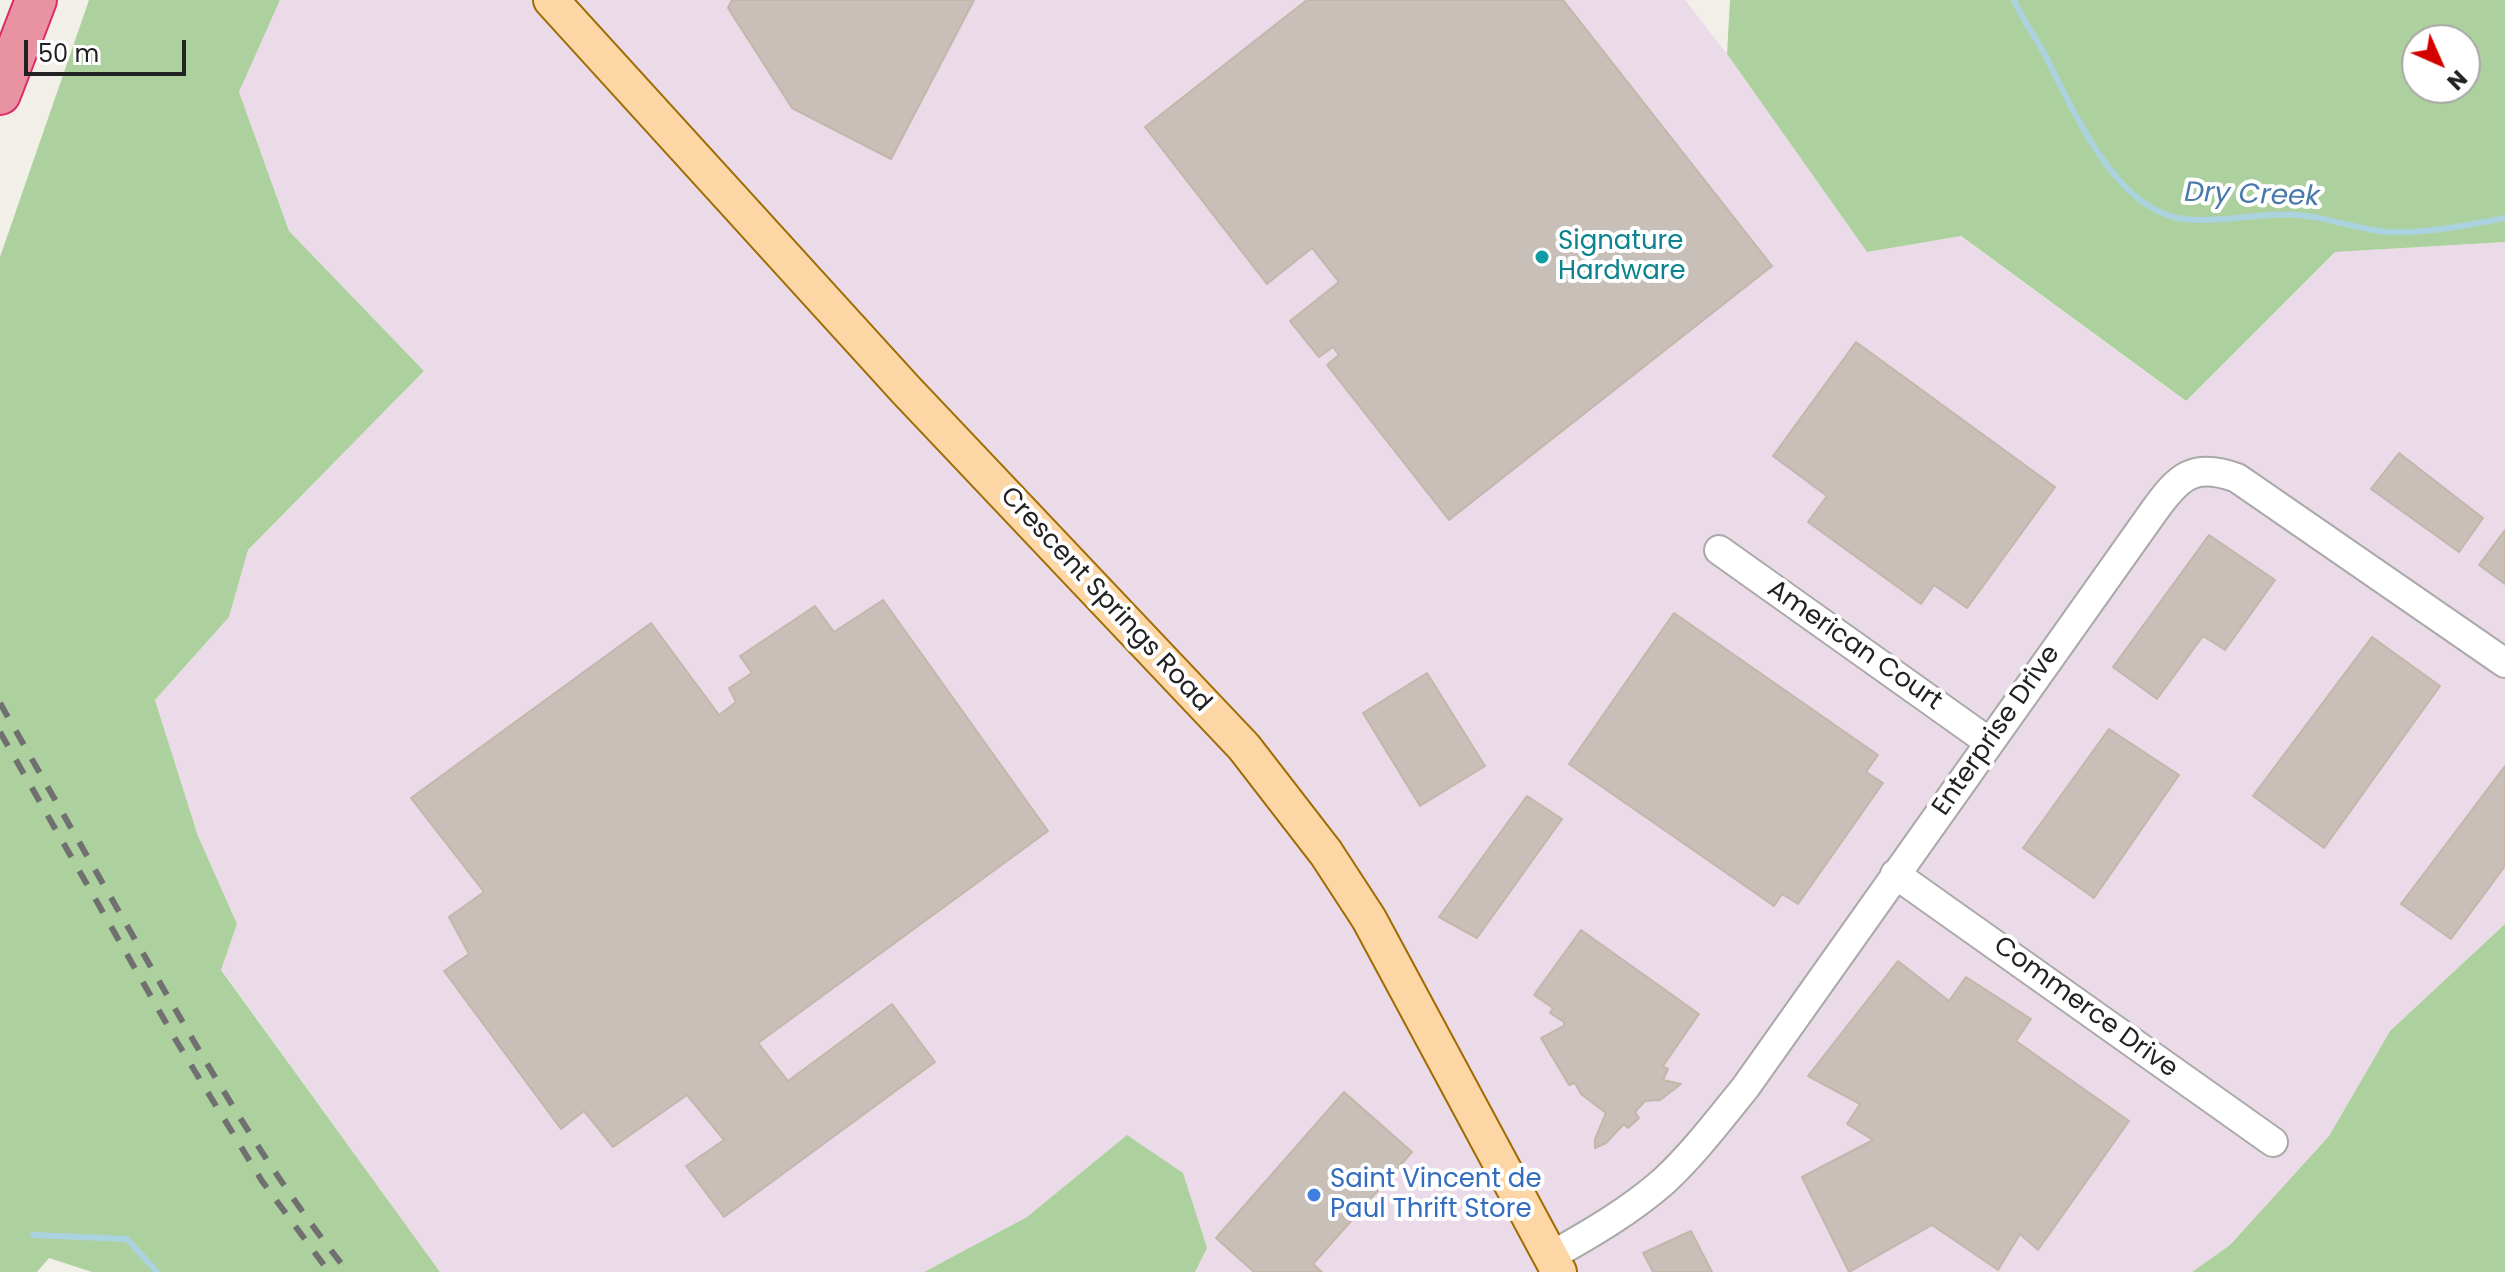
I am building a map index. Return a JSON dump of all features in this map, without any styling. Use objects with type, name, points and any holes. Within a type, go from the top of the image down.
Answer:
[{"type":"highway","points":[[0,94],[36,0]]},
{"type":"main road","name":"Crescent Springs Road","points":[[558,3],[896,378],[1244,747],[1326,853],[1369,919],[1555,1264]]},
{"type":"street","name":"Enterprise Drive","points":[[1555,1264],[1663,1181],[1699,1145],[1745,1088],[2171,488],[2192,473],[2206,470],[2237,478],[2288,510],[2505,663]]},
{"type":"street","name":"American Court","points":[[1719,550],[1989,742]]},
{"type":"street","name":"Commerce Drive","points":[[1895,874],[2273,1142]]},
{"type":"shaded area","points":[[280,0],[1685,0],[1727,54],[1867,252],[1960,236],[2185,401],[2335,252],[2505,242],[2505,924],[2390,1031],[2329,1136],[2230,1245],[2192,1272],[1195,1272],[1207,1248],[1127,1136],[1027,1217],[924,1272],[440,1272],[221,969],[237,924],[198,836],[155,700],[229,617],[248,550],[424,371],[289,231],[239,92]]},
{"type":"green space","points":[[89,0],[280,0],[239,92],[289,231],[424,371],[248,550],[229,617],[155,700],[198,836],[237,924],[221,970],[440,1272],[92,1272],[49,1258],[37,1272],[0,1272],[0,257]]},
{"type":"green space","points":[[1730,0],[2505,0],[2505,242],[2335,252],[2186,401],[1961,236],[1867,252],[1727,54]]},
{"type":"green space","points":[[2505,924],[2505,1272],[2192,1272],[2230,1245],[2329,1136],[2390,1031]]},
{"type":"green space","points":[[1127,1135],[1183,1173],[1207,1248],[1195,1272],[924,1272],[1027,1217]]},
{"type":"building","points":[[732,0],[974,0],[891,159],[792,108],[728,8]]},
{"type":"building","name":"Signature Hardware","points":[[1307,0],[1563,0],[1772,266],[1449,520],[1327,365],[1339,355],[1333,347],[1319,357],[1290,321],[1339,282],[1312,248],[1267,284],[1145,127]]},
{"type":"building","points":[[1856,342],[2055,487],[1967,608],[1934,585],[1921,604],[1808,522],[1827,496],[1773,456]]},
{"type":"building","points":[[2399,453],[2483,518],[2459,552],[2371,489]]},
{"type":"building","points":[[2505,530],[2505,584],[2479,565]]},
{"type":"building","points":[[2209,535],[2275,580],[2225,650],[2203,636],[2157,699],[2113,667]]},
{"type":"building","points":[[883,600],[1048,831],[758,1043],[788,1081],[892,1004],[935,1062],[724,1217],[686,1166],[724,1140],[687,1095],[613,1147],[584,1111],[561,1129],[444,971],[469,954],[449,917],[484,892],[411,798],[651,623],[719,715],[736,702],[729,688],[752,673],[740,656],[815,606],[834,632]]},
{"type":"building","points":[[1674,613],[1878,755],[1866,772],[1883,783],[1798,904],[1782,894],[1774,906],[1569,764]]},
{"type":"building","points":[[2372,637],[2440,686],[2324,848],[2253,796]]},
{"type":"building","points":[[1427,673],[1485,766],[1420,806],[1363,713]]},
{"type":"building","points":[[2109,729],[2179,775],[2094,898],[2023,848]]},
{"type":"building","points":[[2505,766],[2505,866],[2451,939],[2401,904]]},
{"type":"building","points":[[1527,796],[1562,819],[1477,938],[1439,917]]},
{"type":"building","points":[[1581,930],[1699,1014],[1663,1066],[1668,1069],[1663,1080],[1681,1084],[1660,1100],[1645,1101],[1635,1112],[1639,1118],[1628,1128],[1624,1124],[1606,1143],[1595,1148],[1595,1139],[1606,1113],[1581,1094],[1575,1083],[1569,1085],[1541,1038],[1564,1026],[1564,1022],[1550,1013],[1553,1008],[1534,995]]},
{"type":"building","points":[[1898,961],[1949,1001],[1966,977],[2031,1019],[2016,1041],[2129,1121],[2038,1250],[2020,1234],[1998,1270],[1932,1225],[1849,1272],[1802,1177],[1873,1140],[1847,1124],[1860,1104],[1808,1076]]},
{"type":"building","name":"Saint Vincent de Paul Thrift Store","points":[[1344,1092],[1412,1152],[1313,1264],[1322,1272],[1254,1272],[1216,1238]]},
{"type":"building","points":[[1691,1231],[1712,1272],[1653,1272],[1643,1253]]},
{"type":"waterway","name":"Dry Creek","points":[[2014,0],[2097,151],[2133,194],[2154,209],[2193,220],[2306,216],[2390,232],[2432,230],[2505,218]]},
{"type":"waterway","name":"Dry Creek","points":[[33,1235],[127,1239],[157,1272]]},
{"type":"railway","points":[[0,703],[220,1085],[294,1199],[348,1272]]},
{"type":"railway","points":[[0,732],[177,1042],[262,1181],[329,1272]]},
{"type":"place","name":"Signature Hardware","points":[[1542,257]]},
{"type":"place","name":"Saint Vincent de Paul Thrift Store","points":[[1314,1195]]}]
